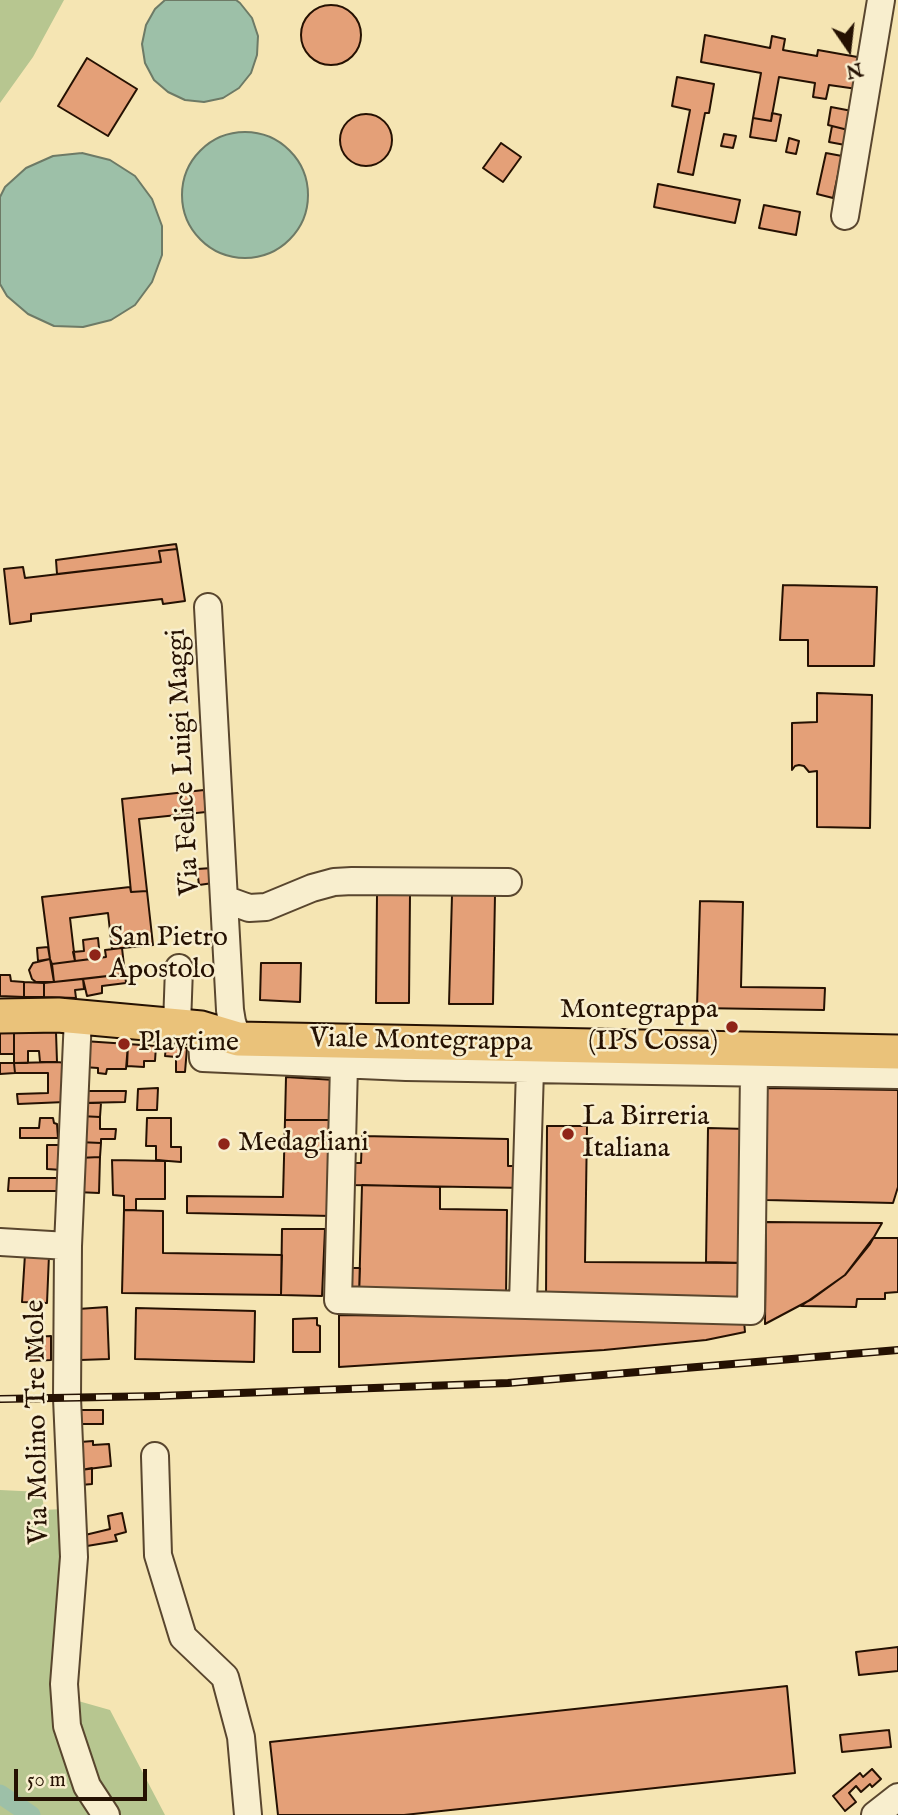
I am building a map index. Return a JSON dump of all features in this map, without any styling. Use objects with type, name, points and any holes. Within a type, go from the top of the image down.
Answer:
[{"type":"main road","name":"Viale Montegrappa","points":[[0,1016],[58,1015],[189,1027],[238,1039],[898,1052]]},
{"type":"street","points":[[845,216],[881,0]]},
{"type":"street","name":"Via Felice Luigi Maggi","points":[[208,607],[230,1010],[238,1039]]},
{"type":"street","points":[[224,900],[249,908],[266,907],[312,888],[352,881],[508,881]]},
{"type":"street","points":[[179,968],[189,1027],[203,1058],[344,1065],[898,1075]]},
{"type":"street","name":"Via Molino Tre Mole","points":[[78,1017],[68,1246],[67,1398],[74,1557],[64,1684],[67,1726],[87,1786],[107,1815]]},
{"type":"street","name":"Viale Montegrappa","points":[[344,1065],[338,1300],[751,1311],[754,1072]]},
{"type":"street","name":"Viale Montegrappa","points":[[523,1303],[530,1069]]},
{"type":"street","points":[[0,1242],[68,1246]]},
{"type":"street","points":[[155,1456],[158,1555],[183,1637],[225,1677],[241,1737],[248,1815]]},
{"type":"street","points":[[875,1815],[898,1797]]},
{"type":"shaded area","points":[[0,0],[64,0],[33,57],[0,103]]},
{"type":"shaded area","points":[[165,0],[236,0],[240,3],[252,18],[258,36],[257,55],[251,73],[239,88],[223,98],[204,102],[185,100],[168,92],[154,80],[145,63],[142,44],[146,25],[155,9]]},
{"type":"shaded area","points":[[245,132],[269,136],[290,150],[304,171],[308,195],[304,219],[290,240],[269,254],[245,258],[221,254],[200,240],[186,219],[182,195],[186,171],[200,150],[221,136]]},
{"type":"shaded area","points":[[82,153],[110,160],[135,176],[152,199],[162,226],[162,255],[152,282],[135,305],[111,320],[83,327],[54,326],[28,314],[7,296],[0,284],[0,197],[5,187],[26,168],[53,156]]},
{"type":"shaded area","points":[[0,1490],[42,1492],[44,1510],[62,1509],[65,1595],[57,1695],[110,1710],[165,1815],[0,1815]]},
{"type":"building","points":[[331,5],[348,10],[356,18],[361,35],[356,52],[348,60],[331,65],[314,60],[306,52],[301,35],[306,18],[314,10]]},
{"type":"building","points":[[705,35],[770,48],[772,36],[785,39],[783,50],[817,56],[818,50],[863,58],[857,89],[829,85],[826,99],[813,97],[815,83],[779,77],[771,121],[753,118],[761,73],[701,62]]},
{"type":"building","points":[[87,58],[137,89],[108,136],[58,106]]},
{"type":"building","points":[[677,77],[714,84],[709,113],[705,113],[693,175],[678,172],[690,110],[672,106]]},
{"type":"building","points":[[831,107],[852,111],[848,130],[828,125]]},
{"type":"building","points":[[772,113],[781,115],[776,141],[750,137],[753,118],[771,121]]},
{"type":"building","points":[[366,114],[376,116],[384,122],[390,130],[390,150],[384,158],[376,164],[366,166],[356,164],[348,158],[342,150],[340,140],[342,130],[348,122],[356,116]]},
{"type":"building","points":[[832,126],[848,130],[845,145],[829,142]]},
{"type":"building","points":[[724,134],[736,136],[733,148],[721,146]]},
{"type":"building","points":[[789,138],[799,141],[796,154],[786,152]]},
{"type":"building","points":[[501,143],[521,157],[503,182],[483,168]]},
{"type":"building","points":[[826,153],[842,156],[833,198],[817,194]]},
{"type":"building","points":[[658,184],[740,200],[735,223],[654,207]]},
{"type":"building","points":[[764,205],[800,212],[796,235],[759,228]]},
{"type":"building","points":[[176,544],[177,549],[159,551],[161,562],[57,574],[56,560]]},
{"type":"building","points":[[177,549],[185,601],[163,604],[162,599],[31,614],[31,621],[10,624],[4,569],[23,567],[25,578],[161,562],[159,551]]},
{"type":"building","points":[[783,585],[877,587],[874,666],[808,666],[808,640],[780,640]]},
{"type":"building","points":[[817,693],[872,695],[870,828],[817,827],[817,771],[809,772],[799,765],[792,770],[792,723],[817,722]]},
{"type":"building","points":[[204,790],[206,812],[139,819],[147,891],[131,892],[122,799]]},
{"type":"building","points":[[212,868],[213,883],[199,885],[197,869]]},
{"type":"building","points":[[130,887],[131,892],[147,891],[153,945],[112,949],[108,913],[70,918],[75,961],[52,964],[42,897]]},
{"type":"building","points":[[377,894],[410,894],[409,1003],[376,1003]]},
{"type":"building","points":[[452,895],[495,895],[493,1004],[449,1004]]},
{"type":"building","points":[[700,901],[743,902],[741,987],[825,988],[824,1010],[697,1008]]},
{"type":"building","points":[[98,938],[100,958],[75,961],[73,952],[84,951],[83,940]]},
{"type":"building","points":[[48,947],[50,959],[38,961],[37,948]]},
{"type":"building","points":[[122,948],[125,974],[54,982],[52,964],[106,957],[105,950]]},
{"type":"building","points":[[50,959],[54,982],[36,982],[29,970],[33,963]]},
{"type":"building","points":[[261,963],[301,963],[300,1002],[260,1000]]},
{"type":"building","points":[[125,974],[126,983],[102,986],[102,993],[87,996],[83,979]]},
{"type":"building","points":[[0,975],[10,975],[11,981],[24,982],[24,997],[0,996]]},
{"type":"building","points":[[83,979],[84,989],[75,990],[76,998],[44,997],[44,983]]},
{"type":"building","points":[[24,982],[44,983],[44,997],[24,997]]},
{"type":"building","points":[[56,1032],[57,1062],[40,1062],[39,1051],[28,1051],[28,1063],[14,1063],[14,1033]]},
{"type":"building","points":[[0,1033],[14,1033],[14,1054],[0,1054]]},
{"type":"building","points":[[84,1041],[128,1044],[126,1069],[107,1069],[106,1074],[98,1073],[98,1068],[83,1067]]},
{"type":"building","points":[[128,1044],[156,1046],[155,1061],[144,1061],[144,1067],[127,1066]]},
{"type":"building","points":[[166,1046],[187,1048],[185,1072],[176,1072],[176,1057],[165,1056]]},
{"type":"building","points":[[0,1063],[14,1063],[15,1073],[0,1074]]},
{"type":"building","points":[[14,1063],[66,1063],[65,1102],[18,1104],[17,1094],[48,1093],[48,1073],[15,1073]]},
{"type":"building","points":[[286,1077],[335,1080],[334,1120],[285,1120]]},
{"type":"building","points":[[158,1088],[157,1110],[137,1110],[138,1089]]},
{"type":"building","points":[[767,1088],[898,1090],[898,1187],[893,1203],[766,1200]]},
{"type":"building","points":[[82,1091],[126,1091],[125,1102],[81,1103]]},
{"type":"building","points":[[81,1103],[101,1103],[100,1117],[80,1116]]},
{"type":"building","points":[[80,1116],[100,1117],[100,1129],[116,1129],[115,1139],[101,1139],[101,1143],[78,1142]]},
{"type":"building","points":[[40,1118],[53,1118],[57,1124],[58,1138],[20,1138],[20,1128],[39,1128]]},
{"type":"building","points":[[147,1118],[171,1118],[171,1147],[181,1147],[181,1162],[156,1160],[156,1146],[146,1146]]},
{"type":"building","points":[[285,1120],[334,1120],[332,1216],[187,1213],[187,1196],[283,1197]]},
{"type":"building","points":[[547,1126],[587,1126],[585,1262],[746,1263],[746,1303],[546,1299]]},
{"type":"building","points":[[708,1128],[747,1129],[746,1263],[706,1262]]},
{"type":"building","points":[[362,1136],[508,1139],[508,1166],[526,1166],[526,1188],[350,1185],[349,1163],[361,1163]]},
{"type":"building","points":[[78,1142],[101,1143],[100,1157],[78,1158]]},
{"type":"building","points":[[47,1145],[63,1145],[62,1170],[47,1169]]},
{"type":"building","points":[[100,1157],[99,1193],[76,1192],[78,1158]]},
{"type":"building","points":[[112,1160],[165,1161],[165,1199],[136,1199],[136,1210],[124,1210],[124,1196],[113,1195]]},
{"type":"building","points":[[9,1178],[61,1178],[60,1191],[8,1191]]},
{"type":"building","points":[[362,1185],[440,1187],[440,1209],[507,1210],[506,1298],[359,1296]]},
{"type":"building","points":[[124,1210],[163,1211],[163,1253],[282,1255],[281,1295],[122,1293]]},
{"type":"building","points":[[766,1222],[882,1223],[870,1244],[845,1275],[812,1299],[765,1324]]},
{"type":"building","points":[[282,1229],[325,1229],[322,1296],[281,1295]]},
{"type":"building","points":[[873,1238],[898,1238],[898,1292],[885,1293],[885,1299],[857,1299],[856,1307],[801,1306],[845,1275]]},
{"type":"building","points":[[25,1254],[49,1255],[47,1303],[22,1302]]},
{"type":"building","points":[[348,1268],[360,1268],[359,1296],[348,1296]]},
{"type":"building","points":[[107,1307],[109,1359],[80,1360],[78,1309]]},
{"type":"building","points":[[136,1308],[255,1311],[254,1362],[135,1359]]},
{"type":"building","points":[[339,1315],[744,1321],[745,1332],[706,1340],[604,1350],[339,1367]]},
{"type":"building","points":[[317,1318],[317,1325],[320,1326],[320,1352],[293,1352],[293,1319]]},
{"type":"building","points":[[51,1336],[51,1360],[29,1361],[29,1346],[33,1346],[33,1337]]},
{"type":"building","points":[[79,1410],[103,1410],[103,1424],[79,1424]]},
{"type":"building","points":[[93,1441],[93,1445],[109,1444],[111,1466],[81,1470],[80,1442]]},
{"type":"building","points":[[92,1468],[92,1484],[81,1485],[81,1470]]},
{"type":"building","points":[[122,1513],[126,1532],[115,1535],[117,1541],[87,1546],[85,1535],[110,1529],[108,1516]]},
{"type":"building","points":[[898,1647],[898,1671],[859,1675],[856,1652]]},
{"type":"building","points":[[787,1686],[795,1773],[404,1815],[278,1815],[270,1742]]},
{"type":"building","points":[[889,1730],[891,1747],[842,1752],[840,1735]]},
{"type":"building","points":[[872,1769],[881,1779],[861,1792],[856,1786],[849,1793],[856,1802],[845,1811],[833,1796],[860,1773],[863,1777]]},
{"type":"waterway","points":[[0,1794],[31,1815]]},
{"type":"railway","points":[[0,1399],[508,1383],[898,1350]]},
{"type":"place","name":"San Pietro Apostolo","points":[[95,955]]},
{"type":"place","name":"Montegrappa (IPS Cossa)","points":[[732,1027]]},
{"type":"place","name":"Playtime","points":[[124,1044]]},
{"type":"place","name":"La Birreria Italiana","points":[[568,1134]]},
{"type":"place","name":"Medagliani","points":[[224,1144]]}]
